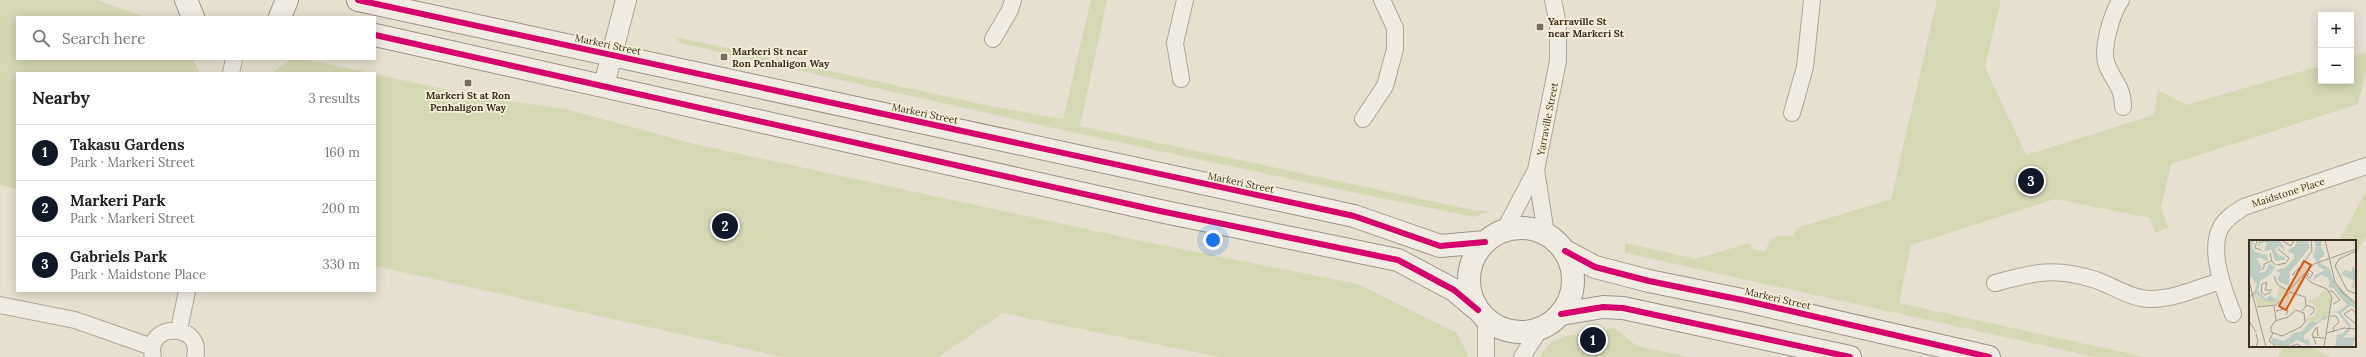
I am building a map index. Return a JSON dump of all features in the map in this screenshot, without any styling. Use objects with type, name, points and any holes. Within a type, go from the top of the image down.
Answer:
[{"type":"main road","points":[[280,16],[287,0]]},
{"type":"main road","name":"Markeri Street","points":[[358,0],[1354,216],[1440,246],[1485,242]]},
{"type":"main road","points":[[376,35],[1160,210],[1398,260],[1454,290],[1482,315],[1498,327],[1512,332],[1526,333],[1540,329],[1552,323],[1561,314],[1570,300],[1574,284],[1572,267],[1565,251],[1557,242],[1546,234],[1525,228],[1504,231],[1485,242],[1476,254],[1470,267],[1469,282],[1472,297],[1482,315]]},
{"type":"main road","name":"Markeri Street","points":[[1565,251],[1595,267],[1648,281],[1746,301],[1990,357]]},
{"type":"main road","points":[[1561,314],[1603,307],[1622,308],[1850,357]]},
{"type":"street","points":[[604,85],[626,0]]},
{"type":"street","points":[[992,39],[1010,10],[1013,0]]},
{"type":"street","points":[[1181,79],[1175,43],[1184,0]]},
{"type":"street","points":[[1363,119],[1385,86],[1394,49],[1395,28],[1382,0]]},
{"type":"street","name":"Yarraville Street","points":[[1504,231],[1536,170],[1558,61],[1558,24],[1553,0]]},
{"type":"street","points":[[1792,113],[1804,67],[1812,0]]},
{"type":"street","points":[[2121,0],[2114,14],[2104,52],[2106,62],[2123,93],[2122,107]]},
{"type":"street","points":[[231,72],[234,60]]},
{"type":"street","name":"Maidstone Place","points":[[2233,314],[2220,280],[2217,257],[2221,227],[2232,215],[2244,207],[2366,166]]},
{"type":"street","points":[[1536,170],[1546,234]]},
{"type":"street","points":[[1995,283],[2034,272],[2061,273],[2095,280],[2133,296],[2148,299],[2165,298],[2220,280]]},
{"type":"street","points":[[179,330],[187,292]]},
{"type":"street","points":[[0,305],[75,320],[153,352],[155,340],[165,331],[179,330],[190,336],[194,341],[195,357]]},
{"type":"street","points":[[1482,315],[1486,357]]},
{"type":"street","points":[[1522,357],[1540,329]]},
{"type":"green space","points":[[0,0],[98,0],[141,16],[16,16],[16,60],[194,60],[200,72],[16,72],[16,189],[0,185]]},
{"type":"green space","points":[[1091,0],[1107,0],[1080,126],[1473,210],[1490,211],[1474,217],[1176,155],[878,89],[680,43],[676,37],[990,106],[1063,119]]},
{"type":"green space","points":[[1937,0],[2001,0],[1985,67],[2026,155],[2154,115],[2158,90],[2186,105],[2318,67],[2318,84],[2354,84],[2354,56],[2366,53],[2366,71],[2358,104],[2171,164],[2161,207],[2168,228],[2155,233],[2150,218],[2055,199],[1911,245],[1899,303],[2145,357],[2095,357],[1625,253],[1625,243],[1696,259],[1749,243],[1752,249],[1765,252],[1770,239],[1777,236],[1793,236],[1797,228],[1891,199]]},
{"type":"green space","points":[[290,60],[308,60],[366,72],[273,72]]},
{"type":"green space","points":[[376,74],[479,97],[565,109],[694,144],[1132,239],[1358,284],[1457,333],[1469,357],[1219,357],[1003,313],[938,357],[783,357],[376,266]]},
{"type":"green space","points":[[2366,191],[2366,237],[2356,253],[2356,240],[2340,240]]},
{"type":"green space","points":[[1614,328],[1637,346],[1690,357],[1539,357],[1550,343],[1566,336]]},
{"type":"green space","points":[[2283,347],[2315,347],[2314,349],[2330,357],[2278,357]]},
{"type":"cycle path","points":[[358,0],[1354,216],[1440,246],[1485,242]]},
{"type":"cycle path","points":[[376,35],[1160,211],[1398,260],[1454,290],[1478,310]]},
{"type":"cycle path","points":[[1565,251],[1595,267],[1649,281],[1747,301],[1989,357]]},
{"type":"cycle path","points":[[1561,314],[1603,307],[1623,308],[1850,357]]},
{"type":"place","name":"Yarraville St near Markeri St","points":[[1540,27]]},
{"type":"place","name":"Markeri St near Ron Penhaligon Way","points":[[724,57]]},
{"type":"place","name":"Markeri St at Ron Penhaligon Way","points":[[468,83]]},
{"type":"place","name":"Gabriels Park","points":[[2031,181]]},
{"type":"place","name":"Markeri Park","points":[[725,226]]},
{"type":"place","name":"Takasu Gardens","points":[[1593,340]]}]
